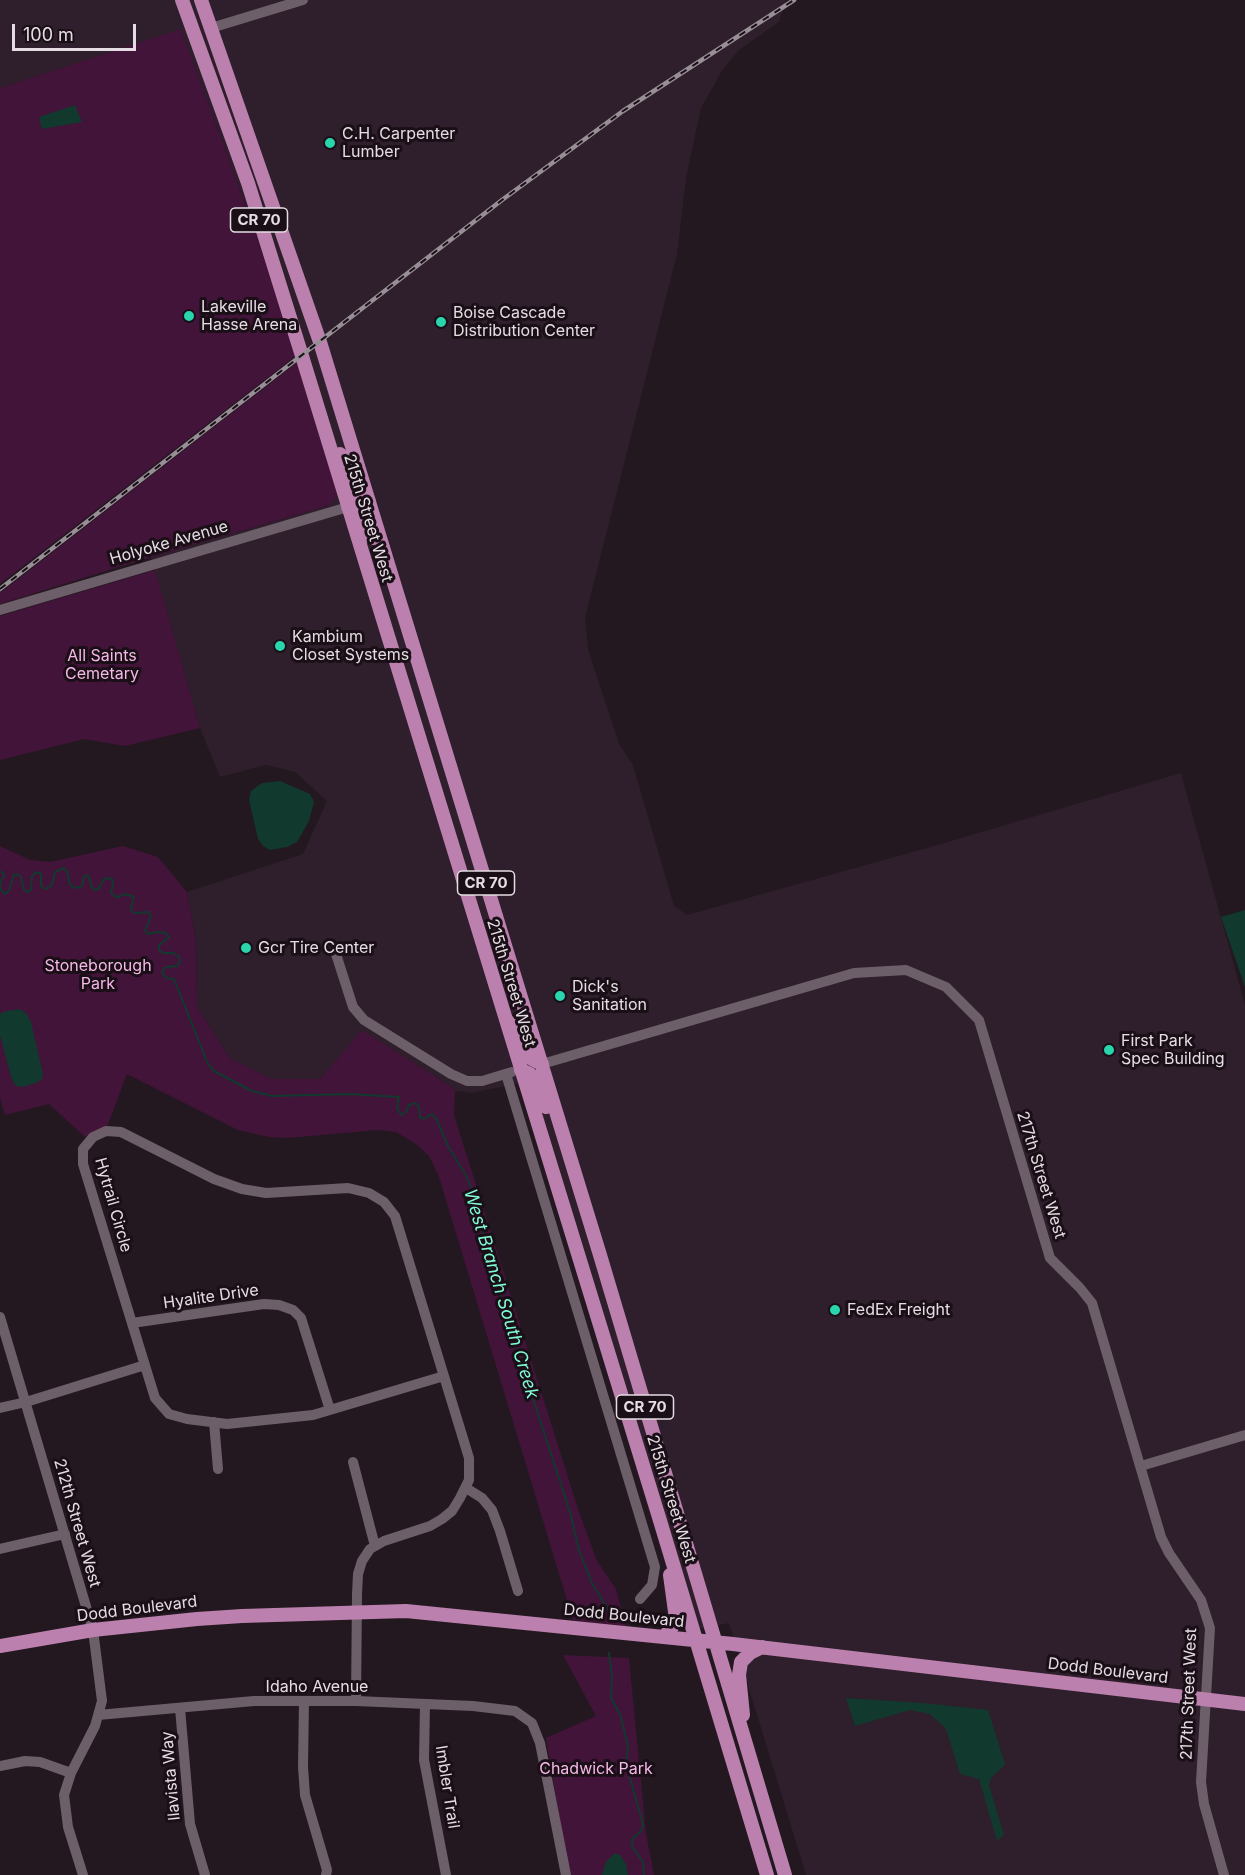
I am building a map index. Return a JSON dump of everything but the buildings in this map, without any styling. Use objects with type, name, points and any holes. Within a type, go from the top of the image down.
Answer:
[{"type":"main road","name":"215th Street West","points":[[182,0],[248,183],[767,1875]]},
{"type":"main road","name":"215th Street West","points":[[201,0],[310,311],[575,1172],[785,1875]]},
{"type":"main road","points":[[318,409],[336,442],[358,495],[369,501]]},
{"type":"main road","points":[[348,507],[356,508],[362,513],[389,588],[404,615]]},
{"type":"main road","points":[[488,964],[506,997],[524,1047],[532,1059],[542,1064]]},
{"type":"main road","points":[[521,1070],[530,1074],[542,1094],[559,1142],[575,1172]]},
{"type":"main road","points":[[658,1514],[676,1619],[664,1637]]},
{"type":"main road","name":"Dodd Boulevard","points":[[0,1646],[93,1630],[218,1617],[406,1611],[762,1647],[1245,1704]]},
{"type":"main road","points":[[749,1758],[739,1675],[741,1662],[750,1653],[762,1647]]},
{"type":"street","points":[[211,28],[303,0]]},
{"type":"street","name":"Holyoke Avenue","points":[[0,610],[348,507]]},
{"type":"street","points":[[336,951],[353,1007],[364,1020],[451,1074],[467,1081],[482,1082],[521,1070]]},
{"type":"street","name":"217th Street West","points":[[542,1064],[854,973],[906,970],[946,987],[979,1020],[1050,1258],[1080,1288],[1092,1304],[1165,1545],[1168,1553],[1201,1600],[1210,1628],[1201,1782],[1204,1804],[1224,1875]]},
{"type":"street","points":[[506,1074],[655,1567],[652,1585],[640,1599]]},
{"type":"street","name":"Hytrail Circle","points":[[375,1546],[430,1526],[442,1519],[452,1511],[469,1480],[469,1458],[444,1376],[395,1216],[384,1202],[369,1193],[348,1188],[266,1193],[242,1189],[214,1179],[121,1132],[106,1131],[93,1137],[83,1149],[83,1164],[155,1398],[169,1414],[187,1419],[227,1424],[302,1416],[330,1410],[444,1376]]},
{"type":"street","name":"Hyalite Drive","points":[[132,1323],[264,1304],[279,1305],[293,1310],[301,1318],[330,1410]]},
{"type":"street","name":"212th Street West","points":[[0,1317],[93,1630],[102,1701],[95,1726],[71,1773],[64,1795],[68,1827],[83,1875]]},
{"type":"street","points":[[0,1408],[145,1365]]},
{"type":"street","points":[[214,1422],[218,1469]]},
{"type":"street","points":[[1141,1466],[1245,1435]]},
{"type":"street","points":[[353,1462],[375,1546],[362,1561],[358,1574],[356,1701]]},
{"type":"street","points":[[466,1488],[482,1498],[492,1510],[518,1591]]},
{"type":"street","points":[[0,1549],[66,1534]]},
{"type":"street","points":[[304,1701],[305,1795],[327,1870],[326,1875]]},
{"type":"street","name":"Idaho Avenue","points":[[98,1715],[231,1703],[304,1701],[473,1706],[515,1711],[532,1723],[540,1743],[566,1875]]},
{"type":"street","name":"Imbler Trail","points":[[425,1704],[424,1761],[447,1875]]},
{"type":"street","name":"Ilavista Way","points":[[180,1708],[190,1824],[205,1875]]},
{"type":"street","points":[[0,1766],[25,1761],[40,1762],[71,1773]]},
{"type":"shaded area","points":[[0,0],[786,0],[779,22],[739,50],[723,69],[701,108],[686,178],[677,254],[585,618],[588,649],[619,744],[633,765],[674,906],[687,915],[941,844],[1181,773],[1245,1005],[1245,1875],[806,1875],[729,1623],[686,1632],[519,1083],[472,1093],[455,1091],[362,1031],[320,1079],[272,1079],[230,1058],[197,1007],[196,940],[187,892],[303,854],[327,801],[295,772],[266,765],[220,777],[200,728],[151,557],[327,506],[299,361],[250,217],[181,30],[0,88]]},
{"type":"shaded area","points":[[75,105],[82,122],[42,129],[39,117]]},
{"type":"shaded area","points":[[280,781],[310,794],[314,802],[309,821],[297,842],[287,847],[270,850],[258,839],[249,800],[251,791],[262,783]]},
{"type":"shaded area","points":[[1245,910],[1245,987],[1221,917]]},
{"type":"shaded area","points":[[20,1009],[27,1014],[31,1022],[43,1074],[42,1079],[36,1083],[22,1087],[16,1086],[12,1080],[0,1035],[2,1012]]},
{"type":"shaded area","points":[[846,1698],[988,1710],[1005,1764],[991,1778],[989,1785],[1004,1835],[997,1841],[979,1779],[960,1774],[946,1729],[930,1714],[910,1710],[855,1726]]},
{"type":"shaded area","points":[[615,1853],[620,1855],[626,1864],[628,1875],[602,1875],[606,1862]]},
{"type":"green space","points":[[181,29],[250,217],[297,355],[0,584],[0,88]]},
{"type":"green space","points":[[299,361],[308,402],[337,491],[335,499],[327,506],[0,604],[0,593]]},
{"type":"green space","name":"All Saints Cemetary","points":[[155,570],[200,728],[125,746],[84,739],[0,760],[0,616]]},
{"type":"green space","name":"Stoneborough Park","points":[[0,846],[30,860],[50,862],[123,846],[158,857],[187,892],[196,940],[197,1007],[230,1058],[272,1079],[320,1079],[362,1030],[452,1087],[455,1091],[454,1115],[578,1509],[597,1561],[616,1589],[626,1626],[573,1620],[439,1177],[429,1156],[416,1144],[396,1132],[377,1130],[288,1138],[269,1137],[238,1130],[127,1074],[107,1127],[85,1137],[49,1104],[5,1115],[0,1098]]},
{"type":"green space","name":"Chadwick Park","points":[[563,1655],[629,1658],[646,1834],[654,1875],[569,1875],[546,1738],[596,1716]]},
{"type":"waterway","name":"West Branch South Creek","points":[[0,886],[5,894],[9,891],[14,875],[17,874],[21,877],[24,890],[27,892],[31,890],[32,876],[36,872],[41,874],[41,886],[46,889],[52,885],[55,872],[64,868],[74,888],[80,887],[83,884],[83,878],[87,875],[95,890],[99,888],[103,880],[108,878],[112,879],[111,892],[114,896],[125,894],[134,897],[132,911],[135,913],[148,912],[151,916],[145,931],[148,934],[166,933],[169,937],[159,945],[159,950],[163,953],[174,953],[179,957],[180,962],[177,966],[166,967],[162,972],[167,978],[174,979],[208,1064],[214,1071],[252,1091],[272,1096],[350,1094],[399,1097],[397,1108],[401,1115],[406,1112],[409,1105],[416,1103],[420,1117],[424,1119],[432,1114],[467,1177],[477,1203],[482,1231],[513,1338],[570,1512],[579,1550],[592,1583],[612,1616]]},
{"type":"waterway","name":"West Branch South Creek","points":[[0,871],[4,874],[0,885]]},
{"type":"waterway","name":"West Branch South Creek","points":[[609,1653],[612,1677],[611,1698],[620,1714],[628,1746],[626,1764],[643,1824],[641,1831],[632,1839],[632,1846],[643,1862],[644,1875]]},
{"type":"railway","points":[[0,589],[502,200],[623,111],[794,0]]},
{"type":"place","name":"C.H. Carpenter Lumber","points":[[330,143]]},
{"type":"place","name":"Lakeville Hasse Arena","points":[[189,316]]},
{"type":"place","name":"Boise Cascade Distribution Center","points":[[441,322]]},
{"type":"place","name":"Kambium Closet Systems","points":[[280,646]]},
{"type":"place","name":"Gcr Tire Center","points":[[246,948]]},
{"type":"place","name":"Dick's Sanitation","points":[[560,996]]},
{"type":"place","name":"First Park Spec Building","points":[[1109,1050]]},
{"type":"place","name":"FedEx Freight","points":[[835,1310]]}]
